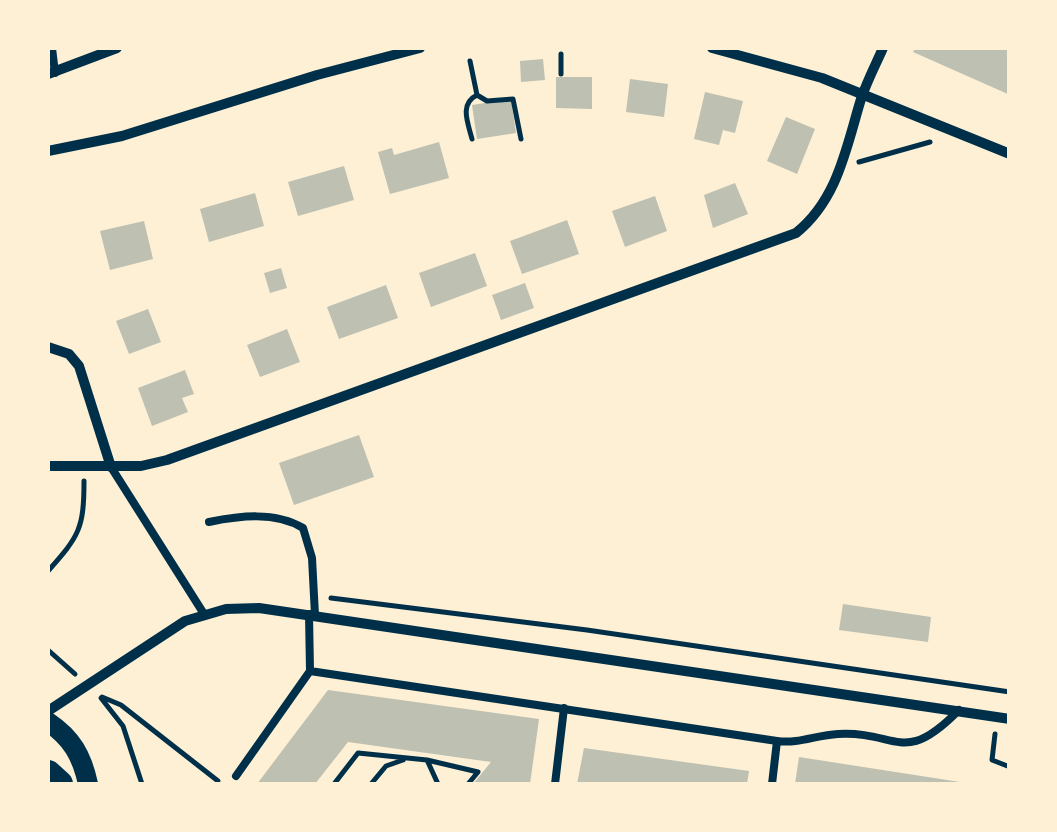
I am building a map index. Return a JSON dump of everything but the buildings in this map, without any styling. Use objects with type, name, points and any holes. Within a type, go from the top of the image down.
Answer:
[{"type":"highway","points":[[48,774],[60,784]]},
{"type":"main road","points":[[48,722],[65,734],[75,748],[88,784]]},
{"type":"street","points":[[51,74],[117,48]]},
{"type":"street","points":[[48,151],[122,136],[317,75],[420,48]]},
{"type":"street","points":[[712,48],[822,78],[1010,154]]},
{"type":"street","points":[[48,466],[112,467],[167,460],[781,240],[814,219],[842,167],[863,94],[884,48]]},
{"type":"street","points":[[48,347],[68,354],[79,366],[112,467]]},
{"type":"street","points":[[48,711],[185,621],[226,609],[259,608],[1010,719]]},
{"type":"lane","points":[[51,74],[52,48]]},
{"type":"lane","points":[[112,467],[204,614]]},
{"type":"lane","points":[[208,522],[241,516],[292,521],[302,528],[312,558],[310,670],[236,776]]},
{"type":"lane","points":[[310,670],[796,743],[815,735],[845,734],[908,744],[942,727],[959,710]]},
{"type":"lane","points":[[555,784],[564,708]]},
{"type":"lane","points":[[772,784],[777,740]]},
{"type":"path","points":[[561,54],[561,74]]},
{"type":"path","points":[[470,61],[476,96]]},
{"type":"path","points":[[472,139],[465,109],[468,100],[476,96],[487,100],[513,99],[521,139]]},
{"type":"path","points":[[842,167],[963,133]]},
{"type":"path","points":[[48,572],[73,542],[84,518],[85,467]]},
{"type":"path","points":[[48,650],[73,672]]},
{"type":"path","points":[[142,784],[123,726],[99,696],[121,706],[223,784]]},
{"type":"path","points":[[334,784],[358,754],[427,760],[478,772],[468,784]]},
{"type":"path","points":[[371,784],[386,766],[406,758]]},
{"type":"path","points":[[427,760],[438,784]]}]
